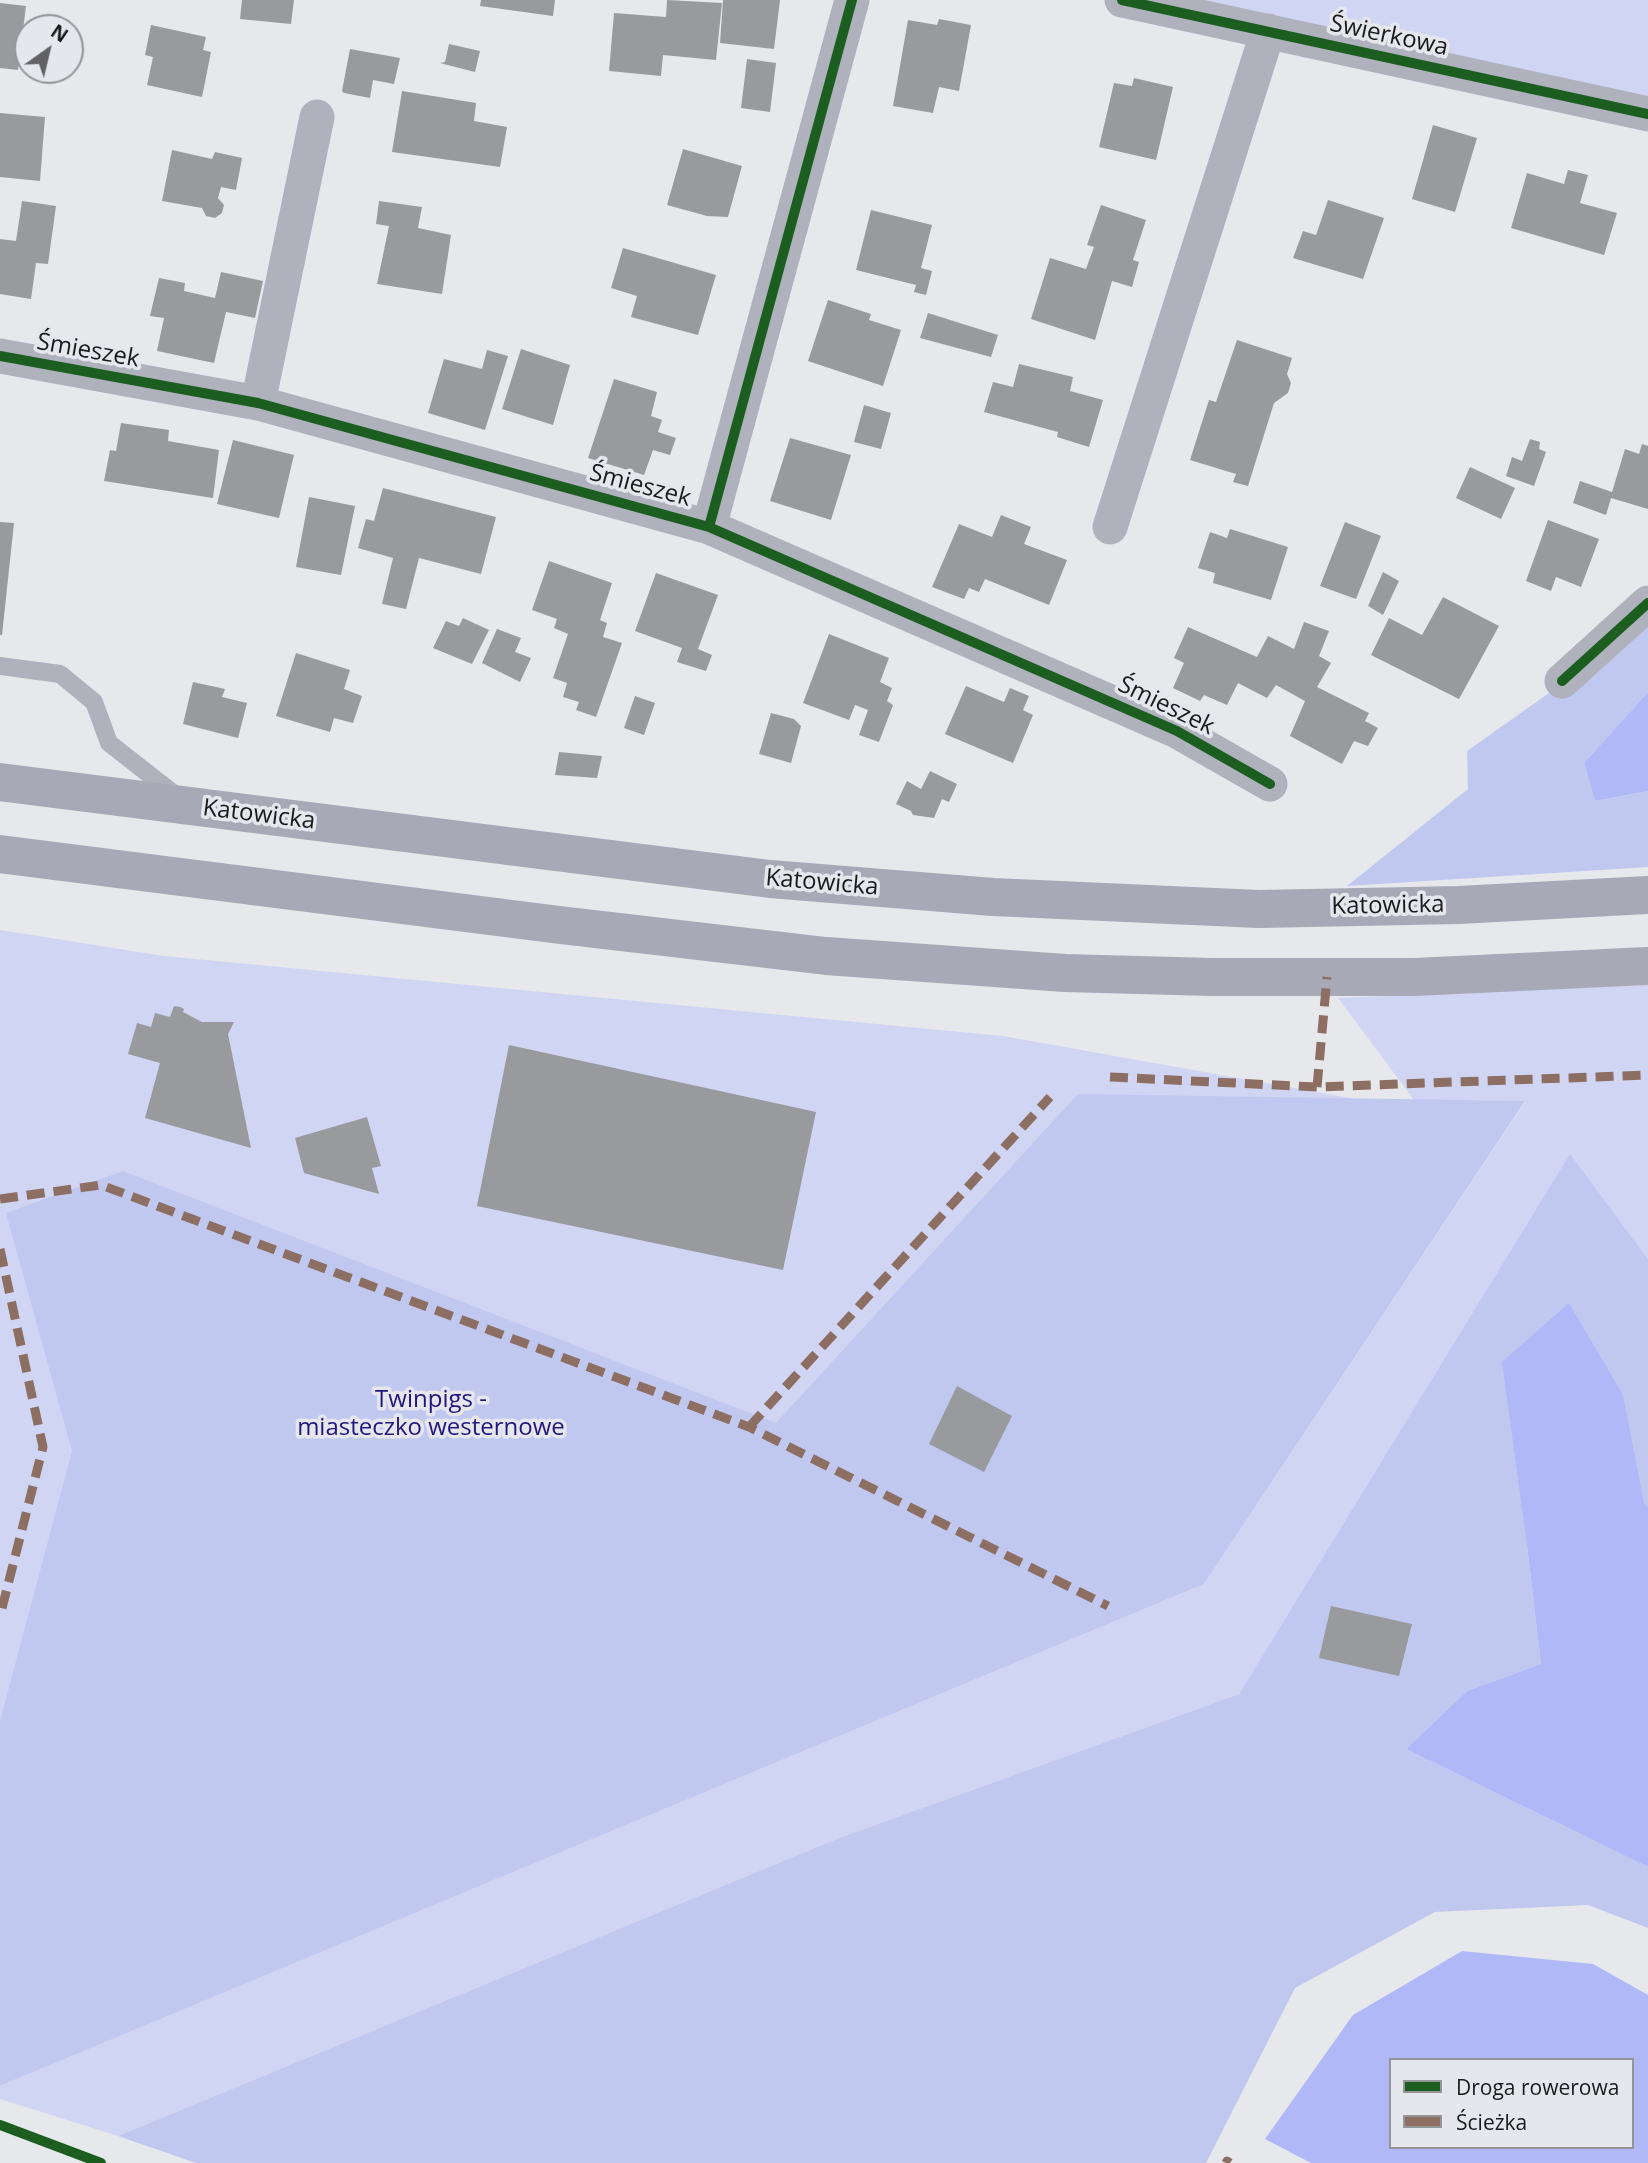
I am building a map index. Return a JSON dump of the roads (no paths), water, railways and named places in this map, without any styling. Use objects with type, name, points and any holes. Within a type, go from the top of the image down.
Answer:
[{"type":"main road","name":"Katowicka","points":[[0,782],[770,879],[1006,897],[1259,909],[1459,905],[1648,895]]},
{"type":"main road","points":[[0,854],[826,957],[1051,972],[1212,977],[1402,977],[1648,966]]},
{"type":"street","points":[[709,527],[852,0]]},
{"type":"street","name":"Świerkowa","points":[[1122,0],[1648,114]]},
{"type":"street","points":[[1110,527],[1268,31]]},
{"type":"street","points":[[258,403],[317,117]]},
{"type":"street","name":"Śmieszek","points":[[0,356],[258,403],[709,527],[1177,731],[1270,784]]},
{"type":"street","points":[[1562,681],[1648,603]]},
{"type":"lane","points":[[0,666],[60,674],[94,702],[109,744],[189,806]]},
{"type":"park label","name":"Twinpigs - miasteczko westernowe","points":[[431,1414]]}]
